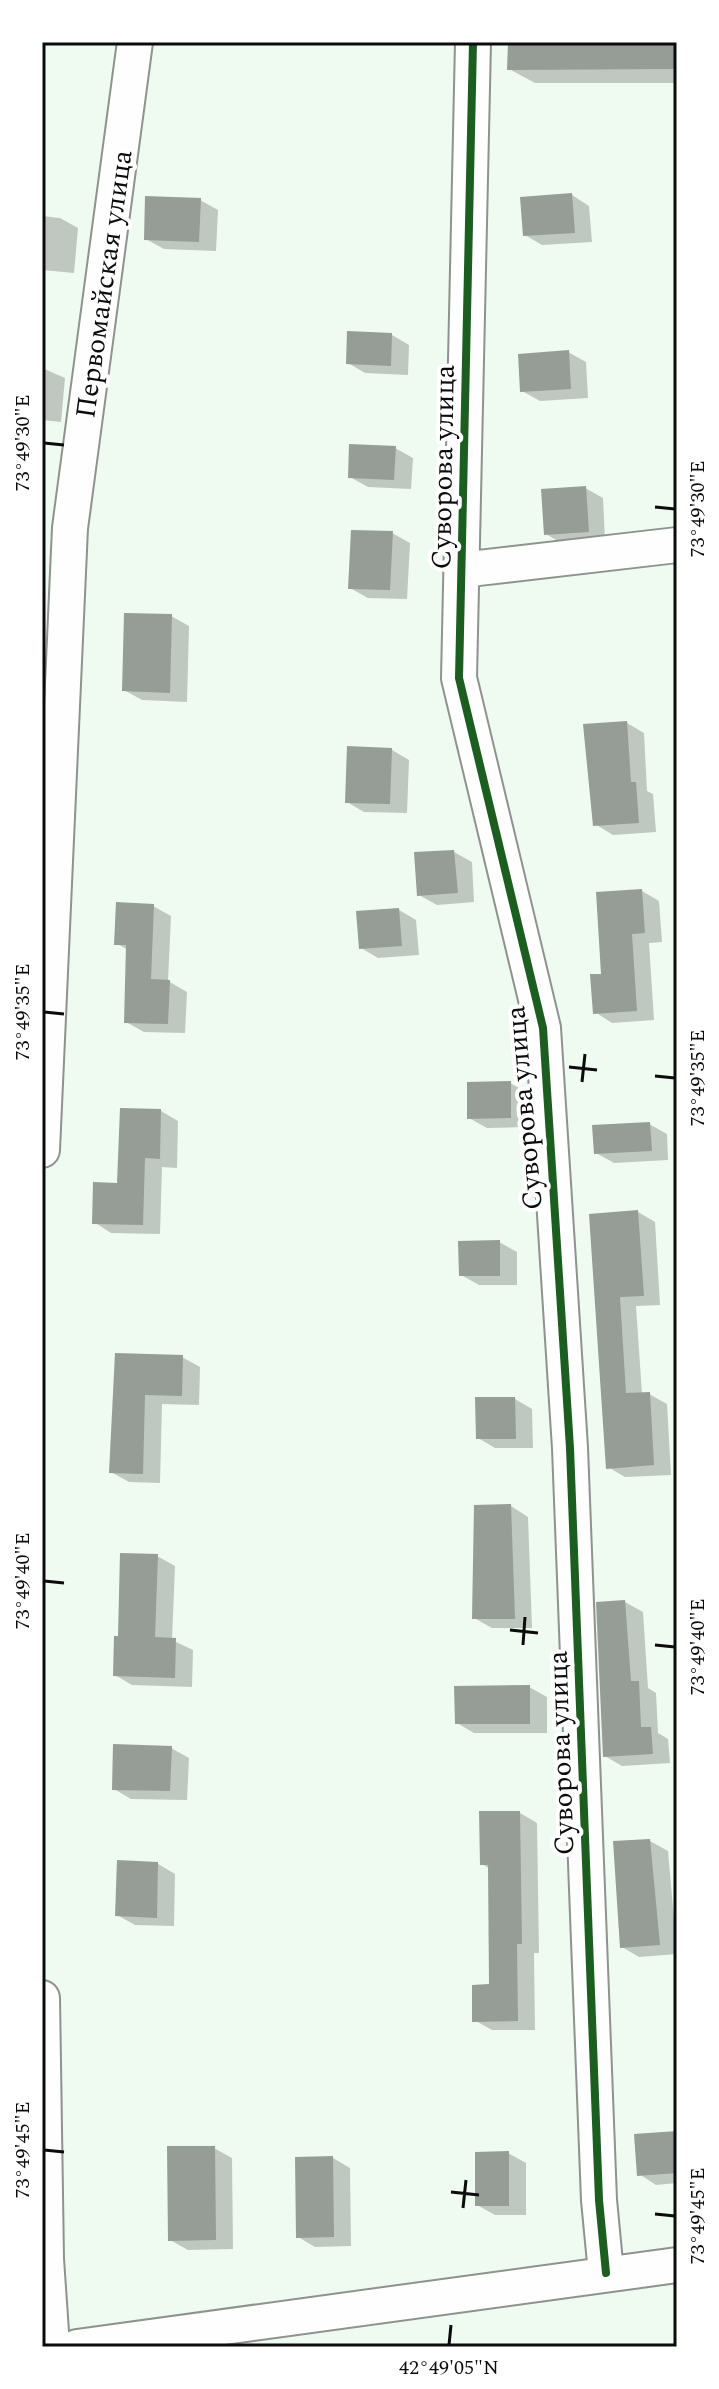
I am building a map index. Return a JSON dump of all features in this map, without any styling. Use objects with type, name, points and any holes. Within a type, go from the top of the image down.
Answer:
[{"type":"street","name":"Первомайская улица","points":[[42,1150],[70,528],[135,42]]},
{"type":"street","name":"Суворова улица","points":[[473,42],[459,678],[543,1028],[570,1463],[599,2178],[606,2273]]},
{"type":"street","points":[[461,570],[677,545]]},
{"type":"street","points":[[42,1998],[52,2347]]},
{"type":"street","points":[[77,2347],[677,2265]]},
{"type":"building","points":[[508,42],[677,42],[677,69],[507,70]]},
{"type":"building","points":[[572,193],[575,233],[523,236],[520,197]]},
{"type":"building","points":[[145,196],[201,198],[199,242],[144,240]]},
{"type":"building","points":[[347,331],[392,333],[391,366],[346,364]]},
{"type":"building","points":[[569,350],[571,389],[520,392],[518,354]]},
{"type":"building","points":[[349,444],[396,446],[394,480],[348,478]]},
{"type":"building","points":[[586,486],[589,532],[544,535],[541,489]]},
{"type":"building","points":[[351,530],[393,531],[390,590],[348,589]]},
{"type":"building","points":[[124,613],[172,614],[170,693],[122,691]]},
{"type":"building","points":[[627,721],[631,782],[636,782],[639,823],[593,826],[583,724]]},
{"type":"building","points":[[347,746],[392,748],[390,804],[345,803]]},
{"type":"building","points":[[454,850],[458,893],[417,896],[414,852]]},
{"type":"building","points":[[642,889],[645,933],[632,934],[637,1011],[593,1014],[590,974],[601,974],[596,892]]},
{"type":"building","points":[[116,902],[154,904],[151,979],[170,980],[168,1024],[124,1023],[126,945],[114,945]]},
{"type":"building","points":[[399,908],[402,946],[359,949],[356,911]]},
{"type":"building","points":[[511,1081],[511,1118],[467,1119],[467,1082]]},
{"type":"building","points":[[120,1108],[161,1109],[160,1159],[145,1158],[143,1225],[92,1224],[93,1182],[117,1183]]},
{"type":"building","points":[[650,1122],[652,1151],[594,1154],[592,1125]]},
{"type":"building","points":[[638,1210],[644,1296],[620,1297],[626,1393],[650,1392],[654,1465],[606,1469],[589,1214]]},
{"type":"building","points":[[500,1240],[500,1276],[459,1276],[458,1241]]},
{"type":"building","points":[[115,1353],[183,1355],[182,1396],[145,1395],[143,1474],[109,1473]]},
{"type":"building","points":[[475,1397],[515,1397],[516,1439],[476,1439]]},
{"type":"building","points":[[511,1504],[515,1619],[472,1619],[474,1505]]},
{"type":"building","points":[[120,1553],[158,1554],[155,1637],[176,1638],[175,1678],[113,1676],[114,1636],[118,1636]]},
{"type":"building","points":[[625,1600],[631,1681],[639,1681],[641,1727],[651,1727],[653,1754],[603,1757],[596,1602]]},
{"type":"building","points":[[530,1685],[530,1724],[455,1724],[454,1686]]},
{"type":"building","points":[[113,1744],[172,1746],[170,1791],[112,1790]]},
{"type":"building","points":[[479,1811],[520,1811],[522,1944],[517,1944],[518,2021],[472,2022],[472,1985],[489,1984],[488,1865],[480,1865]]},
{"type":"building","points":[[650,1839],[660,1945],[620,1948],[613,1841]]},
{"type":"building","points":[[117,1860],[158,1862],[157,1918],[115,1916]]},
{"type":"building","points":[[677,2131],[677,2173],[637,2176],[634,2134]]},
{"type":"building","points":[[167,2146],[215,2146],[216,2240],[168,2241]]},
{"type":"building","points":[[509,2151],[509,2206],[475,2206],[475,2152]]},
{"type":"building","points":[[333,2156],[334,2237],[296,2238],[295,2157]]},
{"type":"cycle path","points":[[473,42],[459,678],[543,1028],[570,1448],[599,2200],[606,2273]]}]
